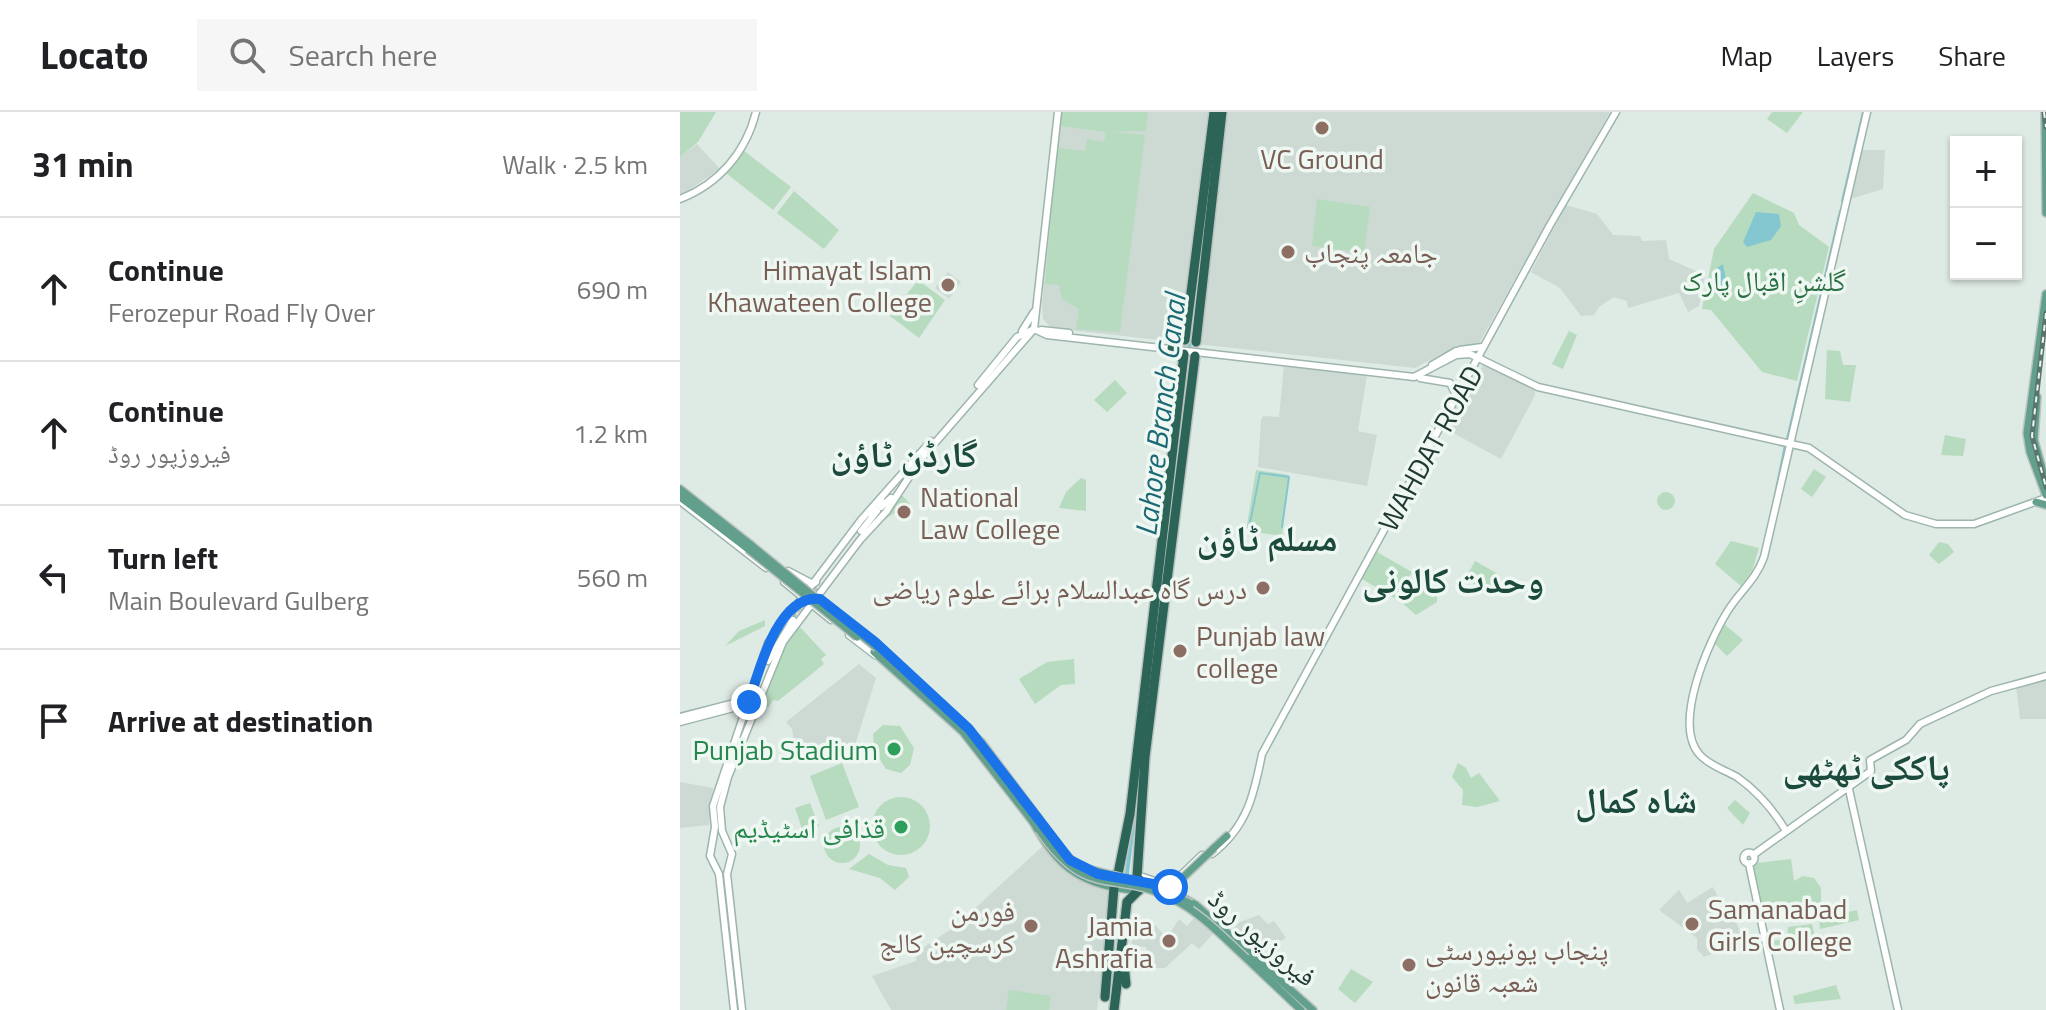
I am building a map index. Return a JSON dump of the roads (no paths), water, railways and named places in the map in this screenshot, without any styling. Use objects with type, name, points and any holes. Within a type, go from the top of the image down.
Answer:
[{"type":"highway","points":[[1180,434],[1214,112]]},
{"type":"highway","points":[[1104,1010],[1112,883],[1130,814],[1145,725],[1200,266],[1222,112]]},
{"type":"highway","points":[[1119,975],[1136,885],[1145,725],[1144,642],[1165,560]]},
{"type":"highway","points":[[1114,1010],[1136,885]]},
{"type":"highway","points":[[1122,957],[1126,984]]},
{"type":"main road","points":[[680,198],[712,181],[731,163],[746,141],[756,112]]},
{"type":"main road","points":[[1034,329],[1056,112]]},
{"type":"main road","name":"WAHDAT ROAD","points":[[1480,356],[1482,347],[1615,112]]},
{"type":"main road","points":[[1786,831],[1776,813],[1740,780],[1706,760],[1696,750],[1687,716],[1722,621],[1747,582],[1757,575],[1867,112]]},
{"type":"main road","points":[[2045,112],[2046,213]]},
{"type":"main road","points":[[2044,475],[2040,453],[2027,428],[2046,294]]},
{"type":"main road","name":"WAHDAT ROAD","points":[[1173,886],[1237,830],[1251,803],[1258,765],[1269,736],[1507,302]]},
{"type":"main road","points":[[1035,312],[1040,325],[1048,333]]},
{"type":"main road","points":[[983,382],[901,474],[878,503],[880,507],[885,506],[1019,339],[1035,312]]},
{"type":"main road","points":[[2046,328],[2034,440],[2040,453],[2046,505]]},
{"type":"main road","points":[[1019,339],[1034,329],[1316,367],[1415,376],[1456,355],[1480,356]]},
{"type":"main road","points":[[1019,339],[1048,333]]},
{"type":"main road","points":[[1415,376],[1460,350],[1482,347]]},
{"type":"main road","points":[[1460,350],[1480,356],[1538,387],[1813,447],[1908,513],[1932,521],[1970,522],[2043,497]]},
{"type":"main road","points":[[1316,367],[1415,376],[1450,383],[1456,396]]},
{"type":"main road","name":"WAHDAT ROAD","points":[[1167,898],[1191,864],[1227,836],[1245,810],[1262,754],[1440,426]]},
{"type":"main road","points":[[1436,436],[1450,431]]},
{"type":"main road","points":[[881,503],[931,441]]},
{"type":"main road","points":[[779,627],[812,596],[891,502],[912,470]]},
{"type":"main road","points":[[843,552],[901,474]]},
{"type":"main road","points":[[680,489],[805,587],[800,592],[791,588],[680,499]]},
{"type":"main road","points":[[680,499],[750,547],[875,650]]},
{"type":"main road","points":[[792,574],[813,584],[891,502]]},
{"type":"main road","points":[[812,596],[872,510],[876,510],[843,552]]},
{"type":"main road","points":[[812,596],[873,512]]},
{"type":"main road","points":[[743,538],[750,547]]},
{"type":"main road","points":[[719,794],[771,666],[802,617],[824,573]]},
{"type":"main road","points":[[791,588],[812,596]]},
{"type":"main road","points":[[731,770],[761,672],[764,650],[797,600],[791,588]]},
{"type":"main road","name":"فیروزپور روڈ","points":[[812,596],[827,604],[969,729],[1031,812],[1058,860],[1086,880],[1173,886],[1182,900],[1301,1010]]},
{"type":"main road","name":"فیروزپور روڈ","points":[[812,596],[819,611],[895,669]]},
{"type":"main road","points":[[802,617],[819,611]]},
{"type":"main road","points":[[791,618],[797,617],[793,628]]},
{"type":"main road","points":[[742,1010],[718,872],[710,856],[719,794],[743,716],[761,672],[791,618]]},
{"type":"main road","name":"فیروزپور روڈ","points":[[875,650],[889,658]]},
{"type":"main road","name":"فیروزپور روڈ","points":[[875,650],[963,732],[1063,850],[1112,883]]},
{"type":"main road","points":[[1780,1010],[1749,864],[1753,855],[1871,771],[1870,760],[1906,740],[1920,724],[1991,691],[2046,676]]},
{"type":"main road","points":[[680,719],[736,705],[754,690]]},
{"type":"main road","points":[[736,705],[743,716]]},
{"type":"main road","points":[[1848,785],[1898,1010]]},
{"type":"main road","points":[[717,806],[723,833],[731,850],[727,868],[728,922],[734,1010]]},
{"type":"main road","points":[[1031,812],[1062,852],[1080,867],[1155,885],[1174,893],[1201,912],[1311,1010]]},
{"type":"main road","name":"فیروزپور روڈ","points":[[1031,812],[1039,830],[1061,858],[1080,873],[1095,880],[1141,888],[1174,899],[1198,915],[1248,960]]},
{"type":"main road","points":[[1155,885],[1174,886],[1227,836]]},
{"type":"main road","points":[[1086,880],[1094,879],[1093,871],[1111,874],[1112,883]]},
{"type":"main road","points":[[1136,885],[1173,886]]},
{"type":"main road","name":"فیروزپور روڈ","points":[[1136,885],[1167,898],[1182,900],[1311,1010]]},
{"type":"water","points":[[1756,212],[1779,214],[1781,226],[1771,240],[1747,247],[1743,242]]},
{"type":"water","points":[[1723,264],[1728,289],[1721,294],[1710,294],[1713,271]]},
{"type":"waterway","points":[[1842,201],[1863,112]]},
{"type":"waterway","points":[[1787,439],[1840,211]]},
{"type":"waterway","name":"Lahore Branch Canal","points":[[1177,448],[1203,238]]},
{"type":"waterway","points":[[1768,529],[1785,445]]},
{"type":"waterway","points":[[1249,528],[1260,473],[1289,477],[1282,527]]},
{"type":"waterway","name":"Lahore Branch Canal","points":[[1126,881],[1134,818]]},
{"type":"waterway","name":"Lahore Branch Canal","points":[[1110,1010],[1116,957]]},
{"type":"tunnel","points":[[791,618],[816,587]]},
{"type":"railway","points":[[2044,112],[2046,127]]},
{"type":"railway","points":[[2046,313],[2032,436],[2046,487]]},
{"type":"place","name":"VC Ground","points":[[1322,128]]},
{"type":"place","name":"جامعہ پنجاب","points":[[1288,252]]},
{"type":"place","name":"Himayat Islam Khawateen College","points":[[948,285]]},
{"type":"place","name":"National Law College","points":[[904,512]]},
{"type":"place","name":"درس گاہ عبدالسلام برائے علوم ریاضی","points":[[1263,588]]},
{"type":"place","name":"Punjab law college","points":[[1180,651]]},
{"type":"place","name":"Punjab Stadium","points":[[894,749]]},
{"type":"place","name":"قذافی اسٹیڈیم","points":[[901,827]]},
{"type":"place","name":"Samanabad Girls College","points":[[1692,924]]},
{"type":"place","name":"فورمن کرسچین کالج","points":[[1031,926]]},
{"type":"place","name":"Jamia Ashrafia","points":[[1169,941]]},
{"type":"place","name":"پنجاب یونیورسٹی شعبہ قانون","points":[[1409,965]]},
{"type":"district","name":"گارڈن ٹاؤن","points":[[904,453]]},
{"type":"district","name":"مسلم ٹاؤن","points":[[1267,537]]},
{"type":"district","name":"وحدت کالونی","points":[[1453,579]]},
{"type":"district","name":"پاککی ٹھٹھی","points":[[1866,766]]},
{"type":"district","name":"شاہ کمال","points":[[1636,799]]},
{"type":"park label","name":"گلشنِ اقبال پارک","points":[[1764,280]]}]
